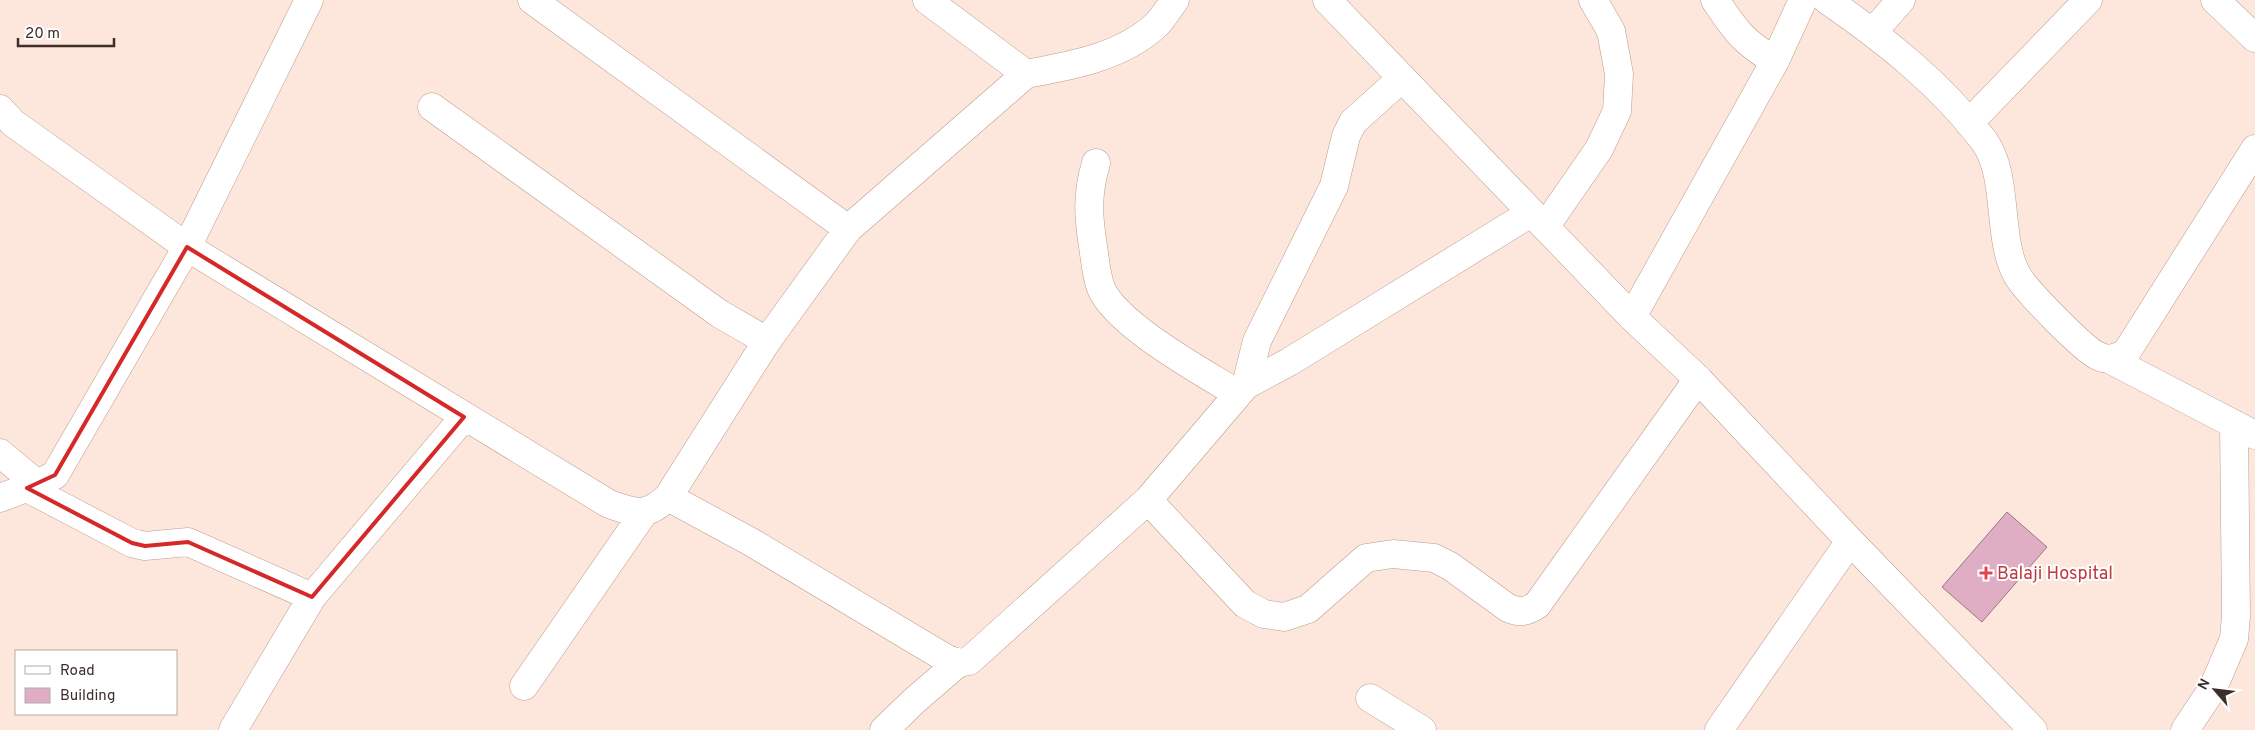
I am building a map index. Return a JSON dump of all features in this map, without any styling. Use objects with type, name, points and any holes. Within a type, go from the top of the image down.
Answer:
[{"type":"street","points":[[0,498],[55,475],[187,247],[309,0]]},
{"type":"street","points":[[532,0],[848,229]]},
{"type":"street","points":[[927,0],[1026,74]]},
{"type":"street","points":[[524,686],[657,504],[767,340],[848,229],[1026,74],[1057,68],[1120,50],[1156,25],[1175,0]]},
{"type":"street","points":[[1327,0],[1632,317],[1698,379],[1850,541],[2033,730]]},
{"type":"street","points":[[0,109],[13,123],[187,247],[609,504],[634,512],[657,504],[751,542],[947,659],[958,663],[969,661],[1148,500],[1242,390],[1538,220],[1599,149],[1617,111],[1619,74],[1611,31],[1593,0]]},
{"type":"street","points":[[1715,0],[1745,41],[1775,61]]},
{"type":"street","points":[[1632,317],[1775,61],[1803,0]]},
{"type":"street","points":[[1827,0],[1873,32],[1912,63],[1985,143],[1993,158],[2010,257],[2016,274],[2077,342],[2097,356],[2111,360],[2244,430],[2234,639],[2213,688],[2185,730]]},
{"type":"street","points":[[1873,32],[1901,0]]},
{"type":"street","points":[[1969,124],[2088,0]]},
{"type":"street","points":[[2215,0],[2255,38]]},
{"type":"street","points":[[1242,390],[1257,341],[1334,186],[1346,136],[1353,122],[1402,78]]},
{"type":"street","points":[[432,107],[720,314],[767,340]]},
{"type":"street","points":[[2111,360],[2126,354],[2255,149]]},
{"type":"street","points":[[1096,163],[1089,185],[1088,217],[1100,287],[1112,307],[1135,328],[1242,390]]},
{"type":"street","points":[[1148,500],[1246,604],[1264,614],[1284,617],[1308,609],[1366,558],[1393,554],[1434,558],[1450,566],[1508,608],[1518,612],[1528,611],[1537,605],[1698,379]]},
{"type":"street","points":[[234,730],[312,598],[464,417]]},
{"type":"street","points":[[0,453],[32,486],[132,543],[144,546],[188,542],[312,598]]},
{"type":"street","points":[[1719,730],[1850,541]]},
{"type":"street","points":[[884,730],[958,663]]},
{"type":"street","points":[[1370,698],[1422,730]]},
{"type":"highlighted area","points":[[187,247],[464,417],[312,597],[188,542],[145,546],[132,543],[27,488],[55,475]]},
{"type":"building","points":[[2007,512],[2047,547],[1982,622],[1942,587]]},
{"type":"place","name":"Balaji Hospital","points":[[1986,573]]}]
